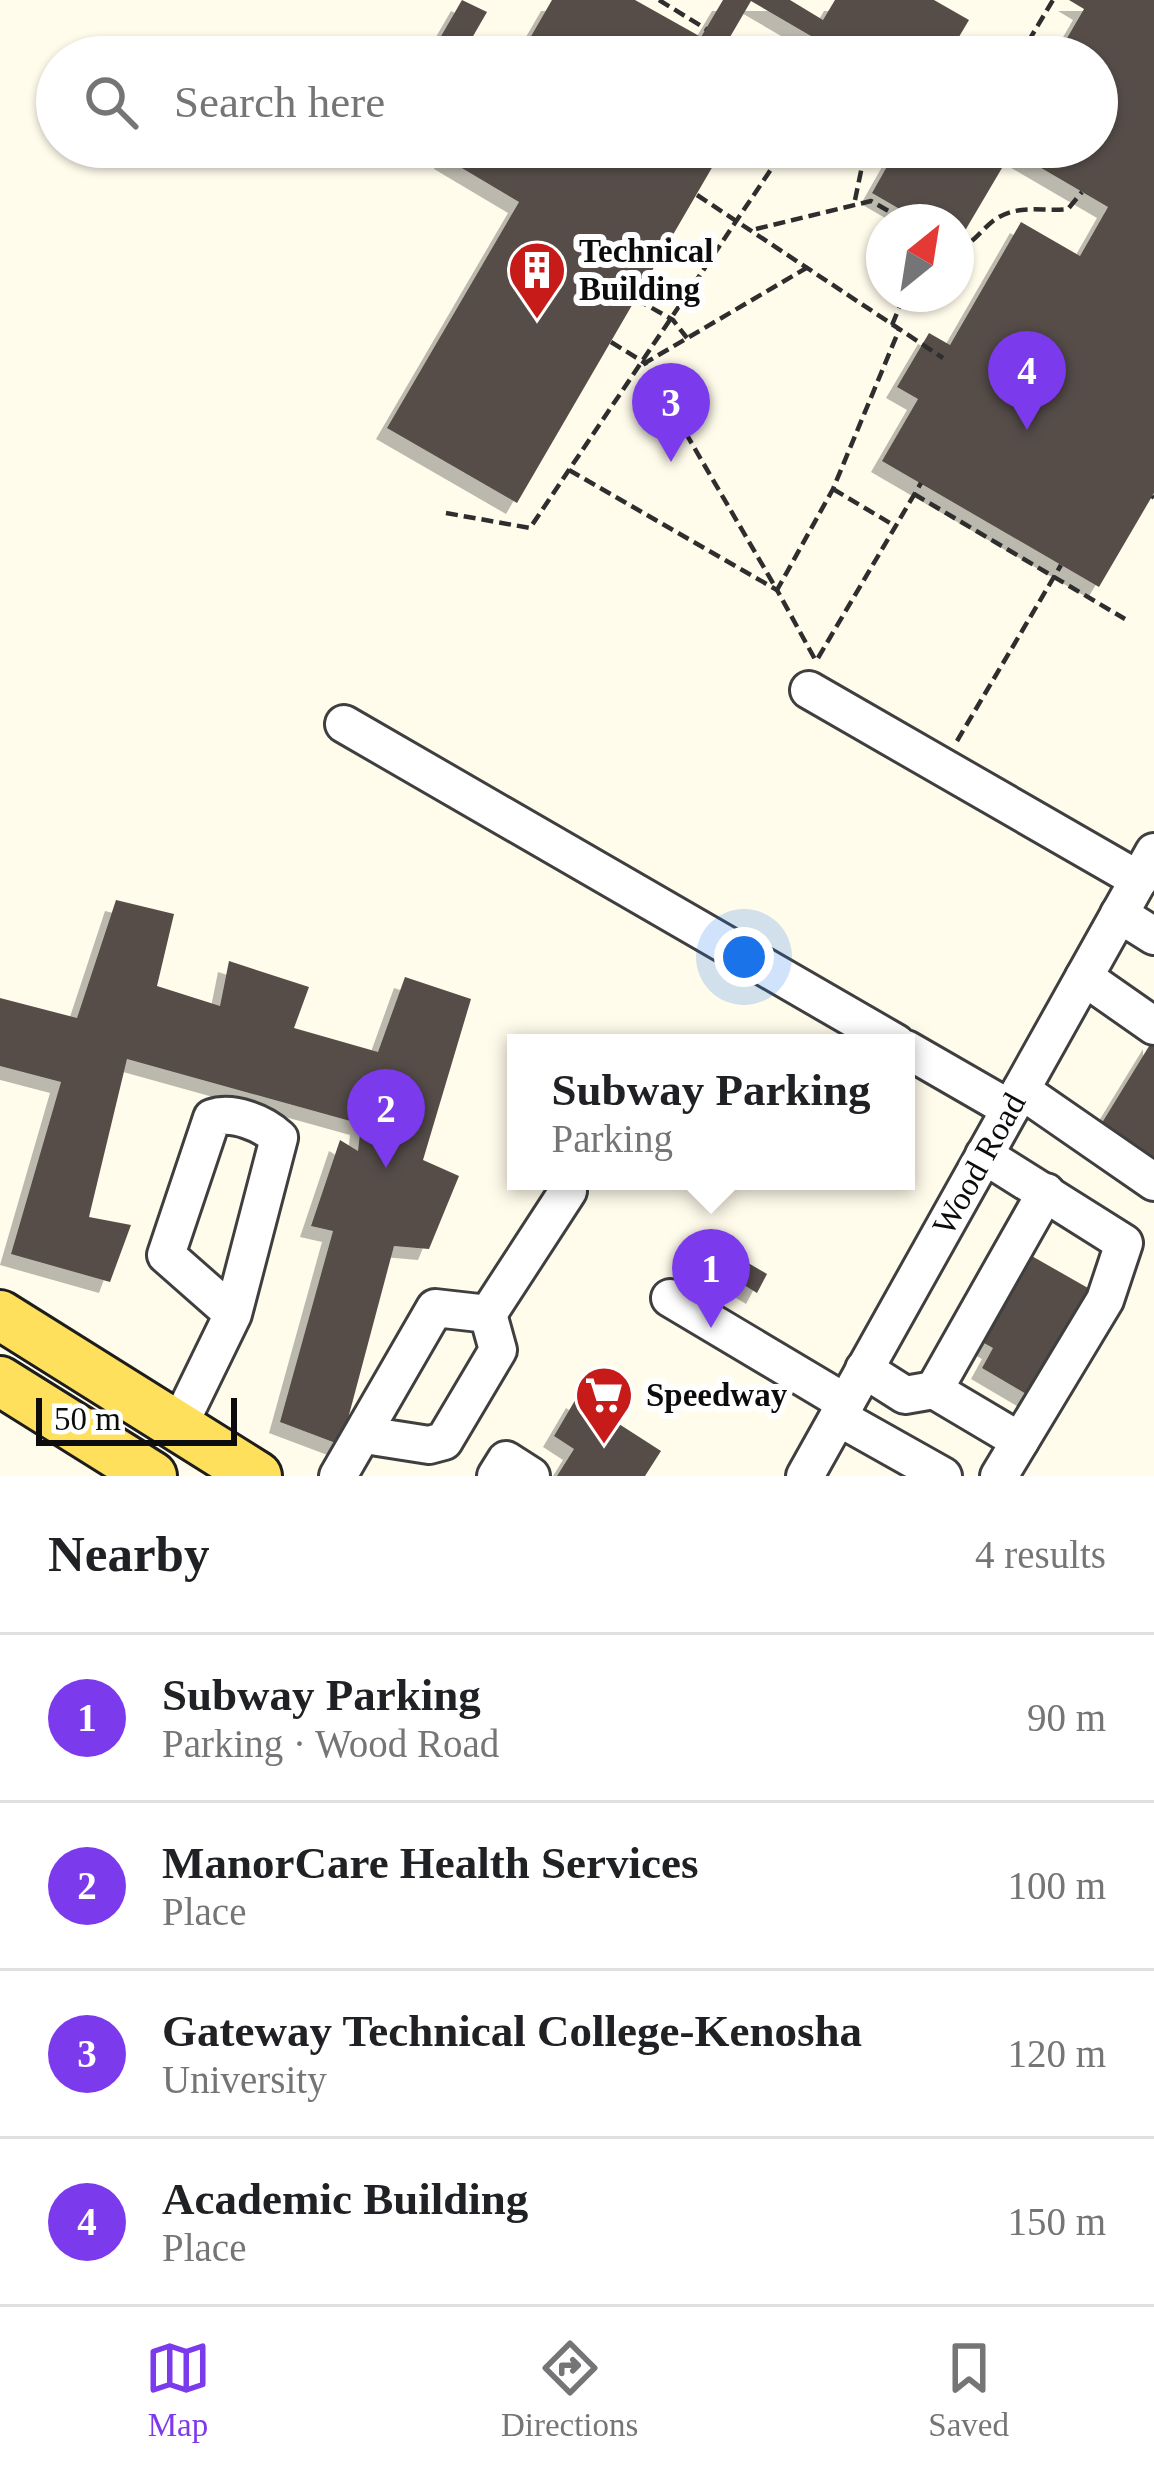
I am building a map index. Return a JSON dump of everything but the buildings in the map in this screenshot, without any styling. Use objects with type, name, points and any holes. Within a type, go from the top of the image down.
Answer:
[{"type":"main road","points":[[0,1315],[256,1476]]},
{"type":"main road","points":[[0,1381],[152,1476]]},
{"type":"street","points":[[814,674],[942,767],[1146,866]]},
{"type":"street","points":[[344,724],[880,1034]]},
{"type":"street","name":"Wood Road","points":[[805,1476],[1146,866]]},
{"type":"street","points":[[1119,914],[1154,936]]},
{"type":"street","points":[[1084,976],[1154,1026]]},
{"type":"street","points":[[915,1052],[1016,1100],[1154,1182]]},
{"type":"street","points":[[178,1427],[232,1314],[279,1138],[268,1128],[225,1114],[212,1118],[166,1255],[232,1314]]},
{"type":"street","points":[[984,1156],[1124,1244],[1106,1300],[999,1476]]},
{"type":"street","points":[[364,1435],[429,1445],[444,1441],[497,1350],[488,1314],[568,1191]]},
{"type":"street","points":[[934,1390],[1046,1192]]},
{"type":"street","points":[[670,1298],[842,1410],[894,1464],[943,1476]]},
{"type":"street","points":[[338,1476],[435,1307],[488,1314]]},
{"type":"street","points":[[865,1370],[905,1394],[934,1390],[1020,1442]]},
{"type":"street","points":[[496,1476],[506,1460],[531,1476]]},
{"type":"path","points":[[658,0],[706,29]]},
{"type":"path","points":[[1031,36],[1051,3],[1043,0]]},
{"type":"path","points":[[446,513],[530,528],[772,168]]},
{"type":"path","points":[[855,202],[863,168]]},
{"type":"path","points":[[974,242],[1010,212],[1037,206],[1068,209],[1082,192]]},
{"type":"path","points":[[697,195],[756,229],[943,358]]},
{"type":"path","points":[[756,229],[855,202],[871,204]]},
{"type":"path","points":[[645,363],[808,267]]},
{"type":"path","points":[[636,299],[673,320],[687,338]]},
{"type":"path","points":[[892,325],[897,312]]},
{"type":"path","points":[[777,590],[833,489],[899,330]]},
{"type":"path","points":[[611,342],[645,363],[777,590],[814,674]]},
{"type":"path","points":[[569,470],[777,590]]},
{"type":"path","points":[[814,674],[921,483]]},
{"type":"path","points":[[833,489],[896,526]]},
{"type":"path","points":[[914,494],[1125,619]]},
{"type":"path","points":[[942,767],[1061,565]]},
{"type":"place","name":"Technical Building","points":[[537,321]]},
{"type":"place","name":"Academic Building","points":[[1027,430]]},
{"type":"place","name":"Gateway Technical College-Kenosha","points":[[671,462]]},
{"type":"place","name":"ManorCare Health Services","points":[[386,1168]]},
{"type":"place","name":"Subway Parking","points":[[711,1328]]},
{"type":"place","name":"Speedway","points":[[604,1446]]}]
